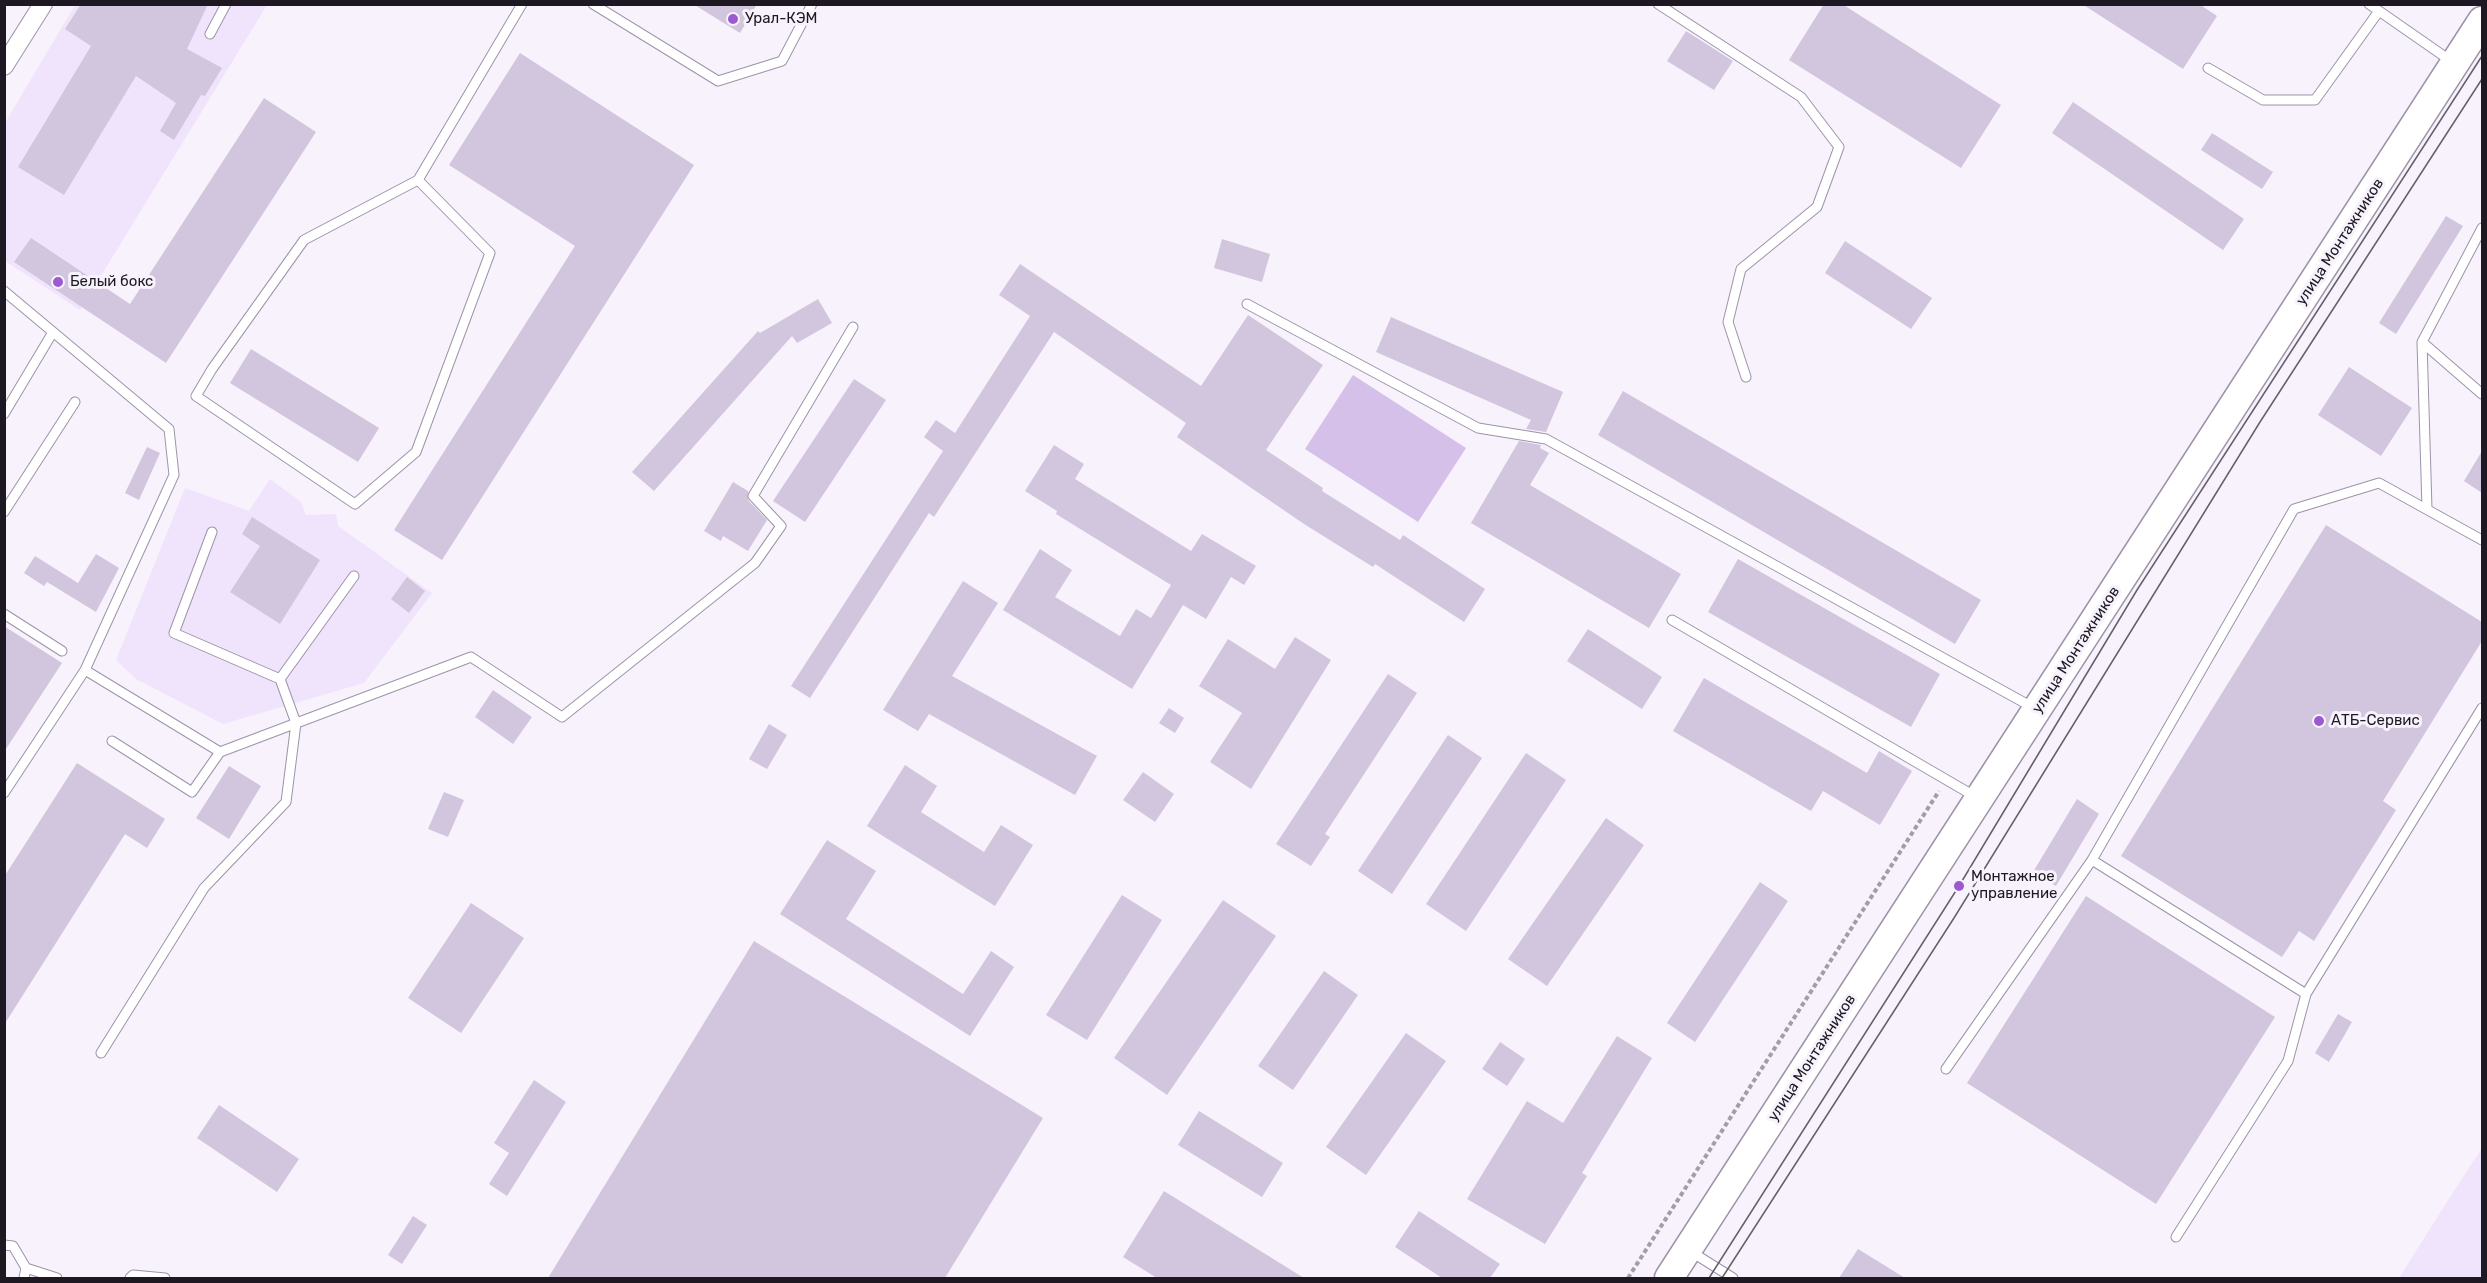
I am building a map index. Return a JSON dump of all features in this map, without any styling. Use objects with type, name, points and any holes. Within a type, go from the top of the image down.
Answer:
[{"type":"main road","name":"улица Монтажников","points":[[1669,1278],[2456,65],[2482,21]]},
{"type":"street","points":[[4,66],[43,4]]},
{"type":"lane","points":[[210,34],[226,4]]},
{"type":"lane","points":[[418,180],[490,253],[416,453],[355,504],[196,396],[212,369],[304,240],[418,180],[522,4]]},
{"type":"lane","points":[[593,4],[609,8],[718,81],[782,61],[812,4]]},
{"type":"lane","points":[[1658,4],[1802,97],[1839,147],[1817,207],[1741,269],[1728,322],[1746,377]]},
{"type":"lane","points":[[2369,4],[2456,65]]},
{"type":"lane","points":[[2208,68],[2263,100],[2315,100],[2379,11]]},
{"type":"lane","points":[[2427,508],[2422,342],[2482,228]]},
{"type":"lane","points":[[4,291],[169,429],[174,475],[85,670],[4,793]]},
{"type":"lane","points":[[1247,304],[1478,428],[1546,439],[2037,710]]},
{"type":"lane","points":[[112,741],[192,792],[220,752],[471,657],[562,717],[754,563],[781,526],[753,496],[853,327]]},
{"type":"lane","points":[[4,414],[53,332]]},
{"type":"lane","points":[[2422,342],[2482,394]]},
{"type":"lane","points":[[4,512],[75,402]]},
{"type":"lane","points":[[1946,1069],[2092,860],[2294,508],[2379,483],[2482,540]]},
{"type":"lane","points":[[100,1053],[204,888],[286,802],[296,723],[280,679],[174,633],[212,532]]},
{"type":"lane","points":[[280,679],[354,576]]},
{"type":"lane","points":[[4,614],[62,651]]},
{"type":"lane","points":[[1672,620],[1979,799]]},
{"type":"lane","points":[[85,670],[220,752]]},
{"type":"lane","points":[[2176,1237],[2288,1061],[2306,994],[2482,708]]},
{"type":"lane","points":[[2092,860],[2306,994]]},
{"type":"lane","points":[[4,1245],[13,1246],[26,1268],[57,1278]]},
{"type":"lane","points":[[1688,1249],[1733,1278]]},
{"type":"lane","points":[[24,1278],[26,1268]]},
{"type":"lane","points":[[130,1278],[133,1275],[165,1278]]},
{"type":"path","points":[[1628,1278],[1947,780]]},
{"type":"shaded area","points":[[75,5],[267,5],[80,310],[5,261],[5,123]]},
{"type":"shaded area","points":[[1353,375],[1466,448],[1418,522],[1305,449]]},
{"type":"shaded area","points":[[270,479],[301,502],[306,515],[336,514],[338,526],[432,593],[364,683],[223,724],[136,679],[116,660],[185,488],[249,511]]},
{"type":"shaded area","points":[[2482,1148],[2482,1278],[2399,1278],[2450,1197]]},
{"type":"building","points":[[81,4],[208,4],[187,49],[222,68],[205,96],[201,95],[174,140],[160,131],[176,103],[136,76],[64,195],[18,167],[91,46],[65,29]]},
{"type":"building","name":"Урал-КЭМ","points":[[693,4],[757,4],[740,33]]},
{"type":"building","points":[[1824,4],[1842,4],[2001,105],[1961,168],[1789,60]]},
{"type":"building","points":[[2082,4],[2199,4],[2217,16],[2183,69]]},
{"type":"building","points":[[1686,31],[1733,61],[1714,90],[1667,61]]},
{"type":"building","points":[[520,53],[694,165],[442,560],[394,530],[575,246],[449,165]]},
{"type":"building","points":[[264,98],[316,132],[166,363],[14,262],[31,238],[130,304]]},
{"type":"building","points":[[2073,102],[2244,219],[2223,250],[2052,133]]},
{"type":"building","points":[[2212,133],[2273,172],[2262,189],[2201,150]]},
{"type":"building","points":[[2446,216],[2463,226],[2396,334],[2379,323]]},
{"type":"building","points":[[1222,239],[1270,254],[1262,282],[1214,268]]},
{"type":"building","points":[[1845,241],[1932,298],[1911,329],[1825,273]]},
{"type":"building","points":[[1020,264],[1201,386],[1248,315],[1323,365],[1266,450],[1323,488],[1322,491],[1400,540],[1403,535],[1485,589],[1464,622],[1375,564],[1373,567],[1304,524],[1177,437],[1186,423],[1054,332],[934,517],[929,513],[810,698],[791,686],[943,451],[924,437],[936,420],[955,433],[1030,316],[999,295]]},
{"type":"building","points":[[818,299],[832,323],[797,343],[792,336],[654,491],[632,472],[758,331],[760,333]]},
{"type":"building","points":[[1391,317],[1563,392],[1546,432],[1526,429],[1531,420],[1376,352]]},
{"type":"building","points":[[251,349],[379,428],[358,462],[230,383]]},
{"type":"building","points":[[2349,367],[2412,408],[2381,456],[2318,415]]},
{"type":"building","points":[[854,379],[886,400],[805,522],[773,501]]},
{"type":"building","points":[[1623,391],[1981,600],[1955,644],[1598,435]]},
{"type":"building","points":[[1519,441],[1541,445],[1540,448],[1549,453],[1530,485],[1681,574],[1649,628],[1471,523]]},
{"type":"building","points":[[1054,445],[1084,464],[1075,479],[1191,551],[1202,534],[1256,566],[1244,585],[1231,577],[1206,619],[1183,605],[1132,689],[1003,610],[1040,549],[1072,570],[1055,597],[1120,636],[1136,609],[1151,618],[1171,585],[1056,514],[1057,511],[1025,491]]},
{"type":"building","points":[[147,447],[160,453],[139,500],[125,493]]},
{"type":"building","points":[[2482,451],[2482,493],[2464,481]]},
{"type":"building","points":[[733,482],[748,491],[748,500],[767,520],[748,551],[723,536],[721,541],[704,531]]},
{"type":"building","points":[[252,517],[320,560],[280,624],[230,592],[260,546],[242,534]]},
{"type":"building","name":"АТБ-Сервис","points":[[2326,525],[2482,622],[2482,641],[2383,801],[2396,810],[2314,941],[2299,931],[2282,957],[2121,856]]},
{"type":"building","points":[[96,554],[119,568],[96,612],[47,582],[44,586],[24,573],[35,556],[78,583]]},
{"type":"building","points":[[1738,559],[1940,674],[1911,727],[1708,612]]},
{"type":"building","points":[[407,577],[425,591],[409,613],[391,599]]},
{"type":"building","points":[[963,581],[998,603],[952,676],[1097,756],[1075,795],[929,714],[918,731],[883,710]]},
{"type":"building","points":[[4,626],[62,663],[4,752]]},
{"type":"building","points":[[1588,629],[1662,677],[1642,709],[1567,661]]},
{"type":"building","points":[[1295,637],[1331,660],[1251,789],[1210,762],[1242,713],[1199,686],[1228,639],[1275,669]]},
{"type":"building","points":[[1388,674],[1417,693],[1325,834],[1330,837],[1311,866],[1276,844]]},
{"type":"building","points":[[1704,678],[1867,773],[1879,751],[1912,771],[1880,825],[1823,791],[1811,811],[1673,731]]},
{"type":"building","points":[[493,690],[532,717],[513,744],[475,717]]},
{"type":"building","points":[[1169,708],[1184,718],[1175,733],[1159,723]]},
{"type":"building","points":[[769,724],[787,735],[767,769],[749,759]]},
{"type":"building","points":[[1448,735],[1482,758],[1392,894],[1358,871]]},
{"type":"building","points":[[1526,753],[1566,780],[1466,931],[1426,904]]},
{"type":"building","points":[[77,763],[165,819],[147,848],[125,834],[4,1025],[4,877]]},
{"type":"building","points":[[905,765],[937,786],[921,812],[984,852],[1001,825],[1033,845],[995,906],[867,826]]},
{"type":"building","points":[[229,766],[261,786],[229,839],[196,818]]},
{"type":"building","points":[[1143,772],[1174,794],[1155,822],[1123,800]]},
{"type":"building","points":[[444,792],[464,800],[448,837],[428,829]]},
{"type":"building","points":[[2077,799],[2099,814],[2056,886],[2033,872]]},
{"type":"building","points":[[1606,818],[1644,845],[1547,986],[1508,959]]},
{"type":"building","points":[[827,840],[876,871],[846,919],[963,994],[991,951],[1014,967],[970,1036],[780,914]]},
{"type":"building","points":[[1760,882],[1788,901],[1695,1042],[1667,1023]]},
{"type":"building","points":[[1122,895],[1162,920],[1087,1040],[1046,1015]]},
{"type":"building","points":[[2086,896],[2275,1017],[2156,1204],[1967,1083]]},
{"type":"building","points":[[1223,900],[1276,936],[1167,1095],[1114,1058]]},
{"type":"building","points":[[471,903],[524,938],[461,1033],[408,998]]},
{"type":"building","points":[[754,941],[1043,1118],[945,1278],[548,1278]]},
{"type":"building","points":[[1324,971],[1358,995],[1293,1090],[1258,1066]]},
{"type":"building","points":[[2338,1014],[2352,1022],[2329,1062],[2315,1053]]},
{"type":"building","points":[[1406,1033],[1446,1061],[1366,1175],[1326,1147]]},
{"type":"building","points":[[1617,1036],[1652,1058],[1582,1173],[1587,1176],[1545,1244],[1467,1199],[1527,1101],[1563,1123]]},
{"type":"building","points":[[1500,1042],[1525,1059],[1507,1086],[1482,1069]]},
{"type":"building","points":[[534,1080],[566,1102],[507,1196],[489,1184],[509,1153],[494,1143]]},
{"type":"building","points":[[219,1105],[299,1159],[277,1192],[197,1138]]},
{"type":"building","points":[[1199,1111],[1283,1163],[1262,1197],[1178,1145]]},
{"type":"building","points":[[1164,1191],[1304,1278],[1157,1278],[1123,1257]]},
{"type":"building","points":[[1419,1211],[1500,1264],[1490,1278],[1442,1278],[1395,1247]]},
{"type":"building","points":[[413,1216],[427,1225],[402,1264],[388,1255]]},
{"type":"building","points":[[1858,1249],[1905,1278],[1839,1278]]},
{"type":"tram line","points":[[1709,1278],[1959,886],[2137,590],[2482,56]]},
{"type":"tram line","points":[[1722,1278],[1954,918],[2260,422],[2482,79]]},
{"type":"place","name":"Урал-КЭМ","points":[[733,19]]},
{"type":"place","name":"Белый бокс","points":[[58,282]]},
{"type":"place","name":"АТБ-Сервис","points":[[2319,721]]},
{"type":"place","name":"Монтажное управление","points":[[1959,886]]}]
